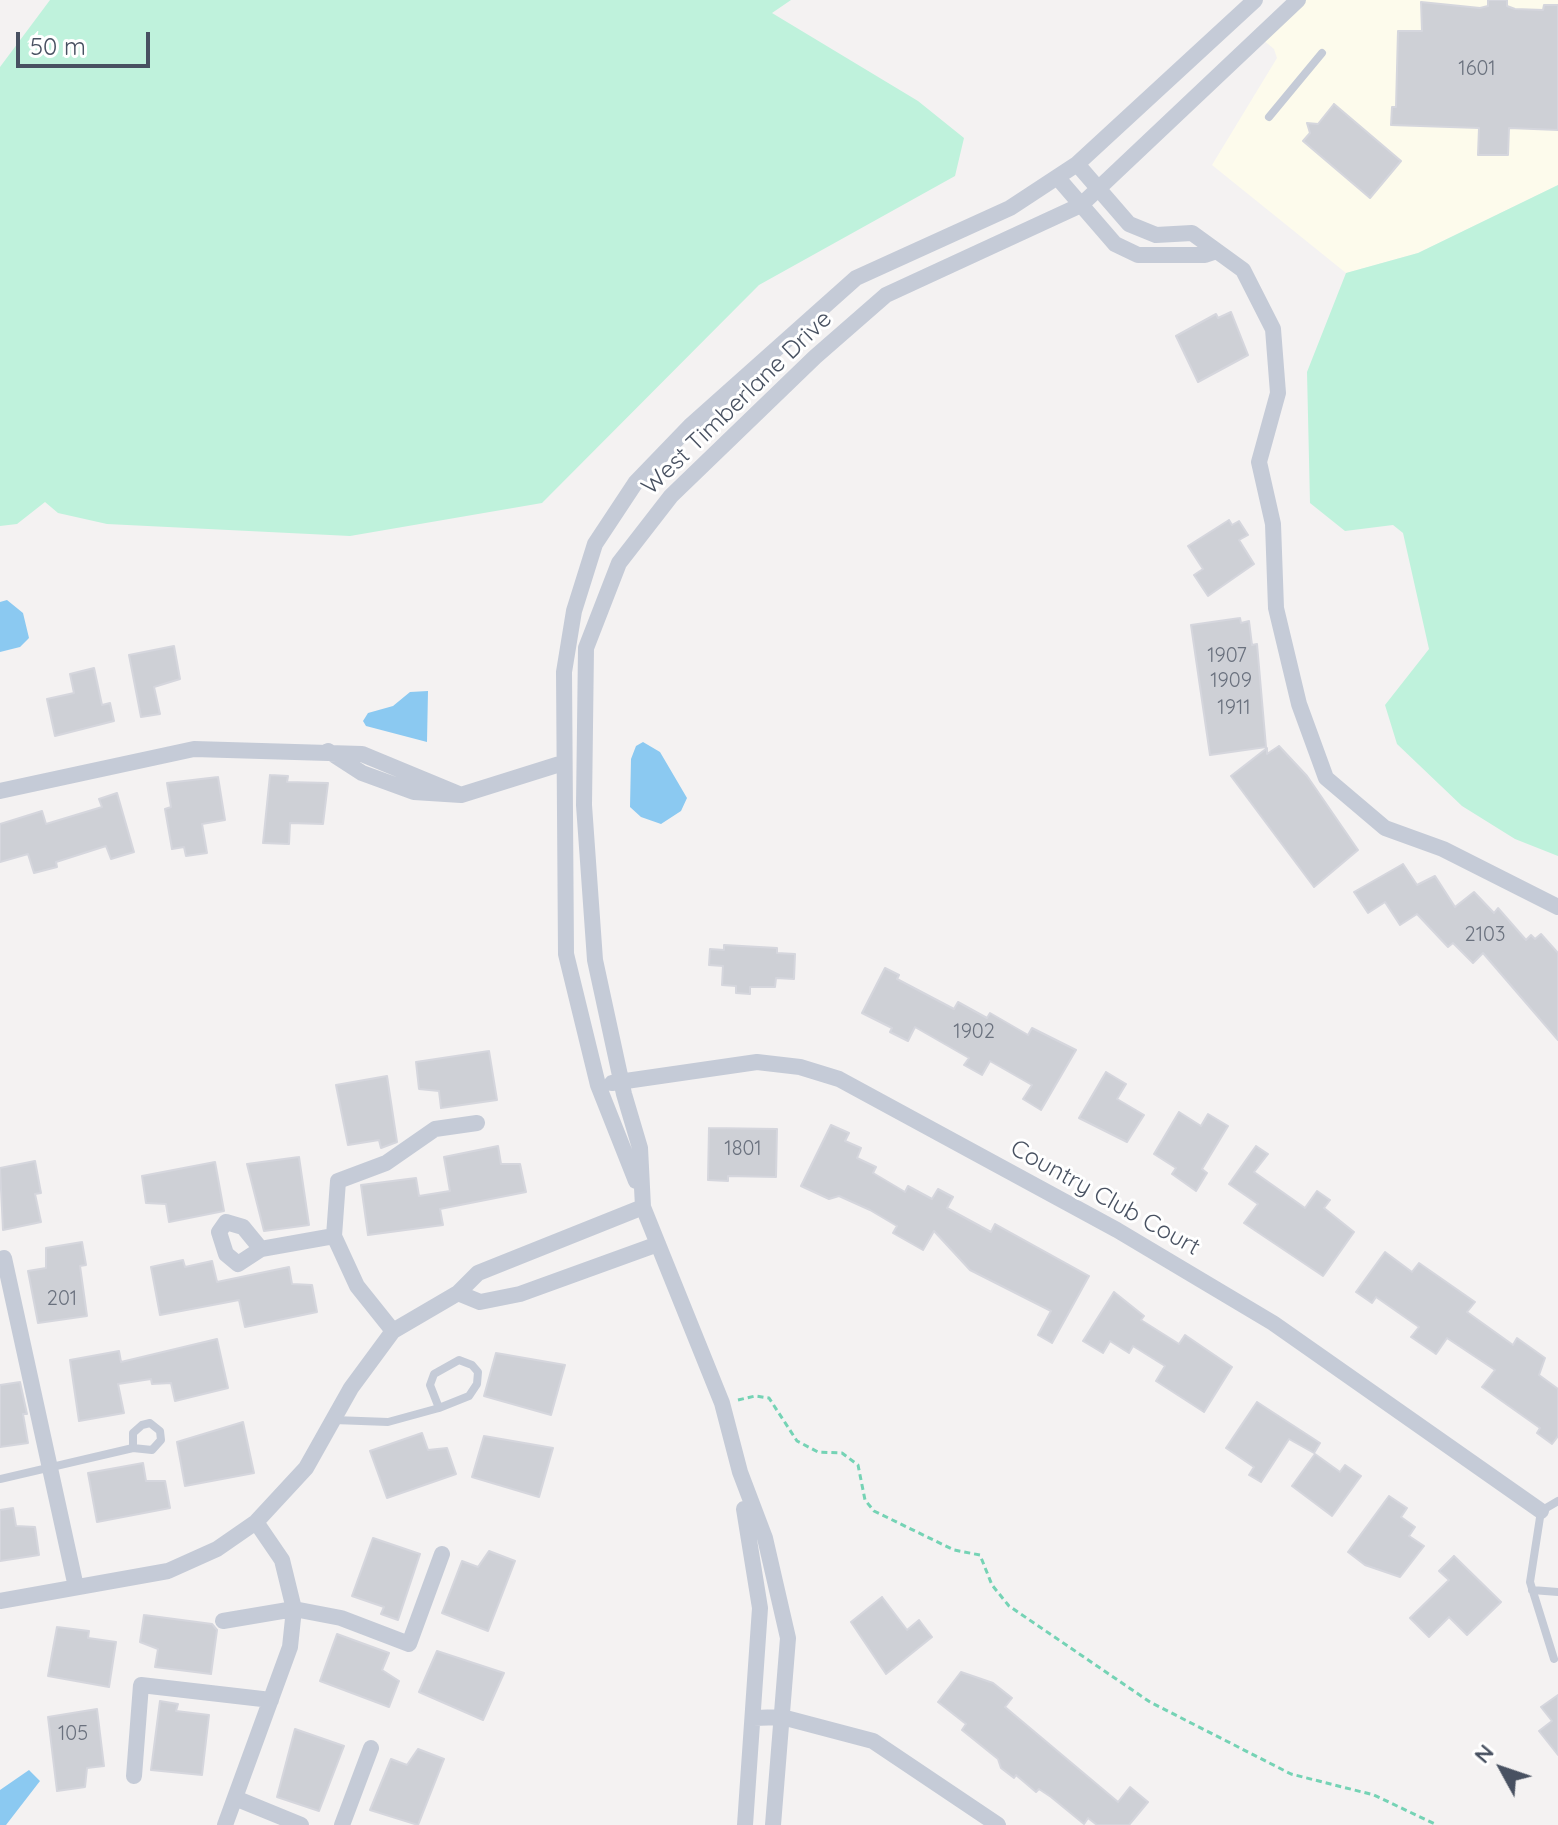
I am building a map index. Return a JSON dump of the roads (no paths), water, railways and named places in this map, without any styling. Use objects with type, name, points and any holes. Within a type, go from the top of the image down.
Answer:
[{"type":"street","name":"West Timberlane Drive","points":[[773,1825],[788,1638],[765,1538],[740,1472],[723,1406],[598,1085],[566,954],[564,672],[574,611],[595,544],[636,482],[690,426],[856,278],[1010,208],[1077,164],[1255,0]]},
{"type":"street","name":"West Timberlane Drive","points":[[642,1200],[640,1148],[621,1081],[595,960],[584,805],[586,648],[619,563],[671,496],[815,357],[886,295],[1081,205],[1298,0]]},
{"type":"street","points":[[1077,164],[1129,224],[1156,235],[1192,233],[1214,252],[1243,270],[1273,329],[1278,393],[1259,462],[1273,524],[1276,608],[1299,704],[1326,778],[1385,828],[1443,849],[1558,907]]},
{"type":"street","points":[[1057,177],[1115,244],[1138,255],[1174,257],[1214,252]]},
{"type":"street","points":[[0,791],[194,749],[327,750],[362,754],[461,795],[563,763]]},
{"type":"street","name":"Country Club Court","points":[[598,1085],[757,1062],[800,1067],[839,1079],[1117,1230],[1273,1323],[1541,1511]]},
{"type":"street","points":[[393,1331],[357,1286],[334,1236],[338,1181],[386,1163],[435,1129],[477,1123]]},
{"type":"street","points":[[0,1601],[168,1571],[217,1549],[256,1522],[306,1468],[351,1388],[393,1331],[458,1293],[478,1273],[642,1200]]},
{"type":"street","points":[[261,1249],[334,1236]]},
{"type":"street","points":[[458,1293],[480,1302],[520,1294],[658,1244]]},
{"type":"street","points":[[4,1258],[76,1587]]},
{"type":"street","name":"West Timberlane Drive","points":[[740,1472],[739,1489],[750,1528],[760,1608],[745,1825]]},
{"type":"street","points":[[225,1825],[290,1647],[294,1609],[282,1560],[256,1522]]},
{"type":"street","points":[[223,1621],[294,1609],[341,1618],[409,1644],[442,1554]]},
{"type":"street","points":[[134,1776],[141,1685],[271,1700]]},
{"type":"street","points":[[754,1718],[782,1717],[873,1741],[998,1825]]},
{"type":"street","points":[[342,1825],[371,1748]]},
{"type":"street","points":[[235,1798],[301,1825]]},
{"type":"lane","points":[[1269,117],[1322,53]]},
{"type":"lane","points":[[333,1420],[388,1422],[439,1408],[469,1396],[477,1384],[478,1372],[472,1365],[459,1360],[434,1374],[430,1385],[439,1408]]},
{"type":"lane","points":[[0,1479],[133,1448]]},
{"type":"lane","points":[[1554,1659],[1532,1590],[1531,1562],[1541,1511],[1558,1501]]},
{"type":"lane","points":[[1532,1590],[1558,1592]]},
{"type":"water","points":[[7,600],[23,613],[29,638],[20,647],[0,652],[0,602]]},
{"type":"water","points":[[428,691],[427,742],[366,726],[363,721],[368,713],[393,706],[410,692]]},
{"type":"water","points":[[643,742],[660,752],[687,798],[681,811],[661,824],[641,817],[630,807],[631,759],[636,746]]},
{"type":"water","points":[[29,1770],[40,1781],[6,1825],[0,1825],[0,1790]]}]
